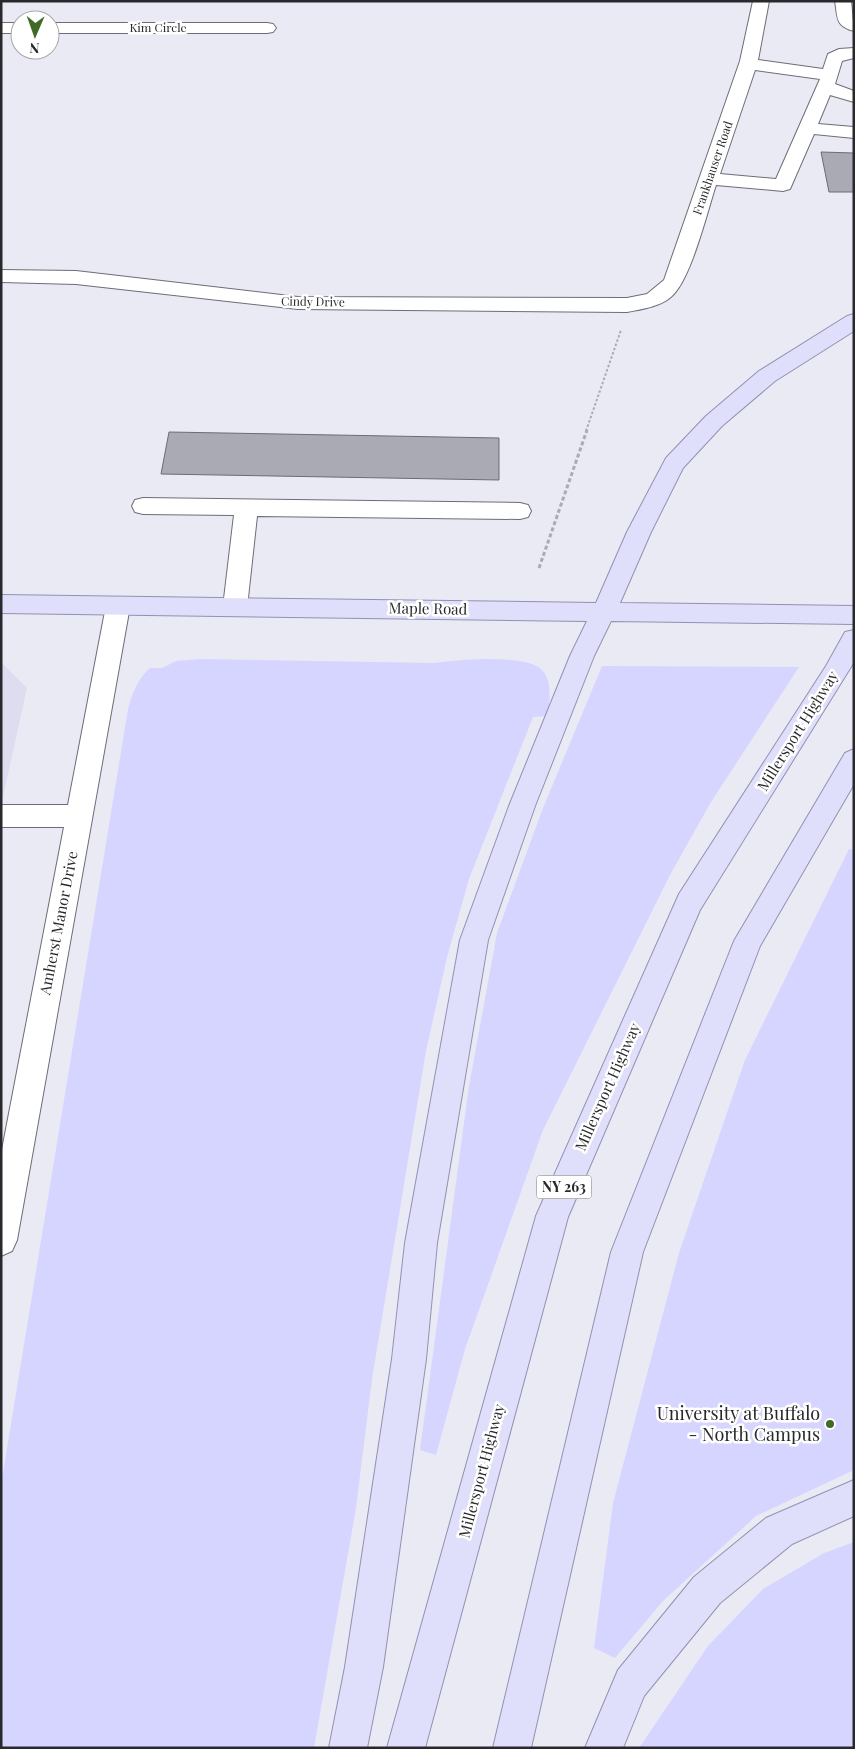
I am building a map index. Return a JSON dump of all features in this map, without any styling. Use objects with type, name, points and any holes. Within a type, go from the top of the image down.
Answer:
[{"type":"main road","points":[[348,1748],[364,1667],[406,1378],[421,1243],[474,940],[522,806],[575,674],[639,532],[674,464],[714,421],[767,376],[854,321]]},
{"type":"main road","name":"Maple Road","points":[[1,604],[854,615]]},
{"type":"main road","name":"Millersport Highway","points":[[406,1748],[552,1216],[689,903],[835,673],[854,639]]},
{"type":"main road","points":[[512,1748],[626,1252],[748,941],[854,760]]},
{"type":"main road","points":[[604,1748],[631,1683],[707,1590],[779,1531],[854,1498]]},
{"type":"street","name":"Frankhauser Road","points":[[627,305],[655,299],[664,294],[671,285],[748,64],[761,1]]},
{"type":"street","points":[[845,2],[847,23],[854,26]]},
{"type":"street","name":"Kim Circle","points":[[60,28],[267,28]]},
{"type":"street","points":[[709,179],[783,185],[828,81],[834,58],[845,53],[854,53]]},
{"type":"street","points":[[748,64],[828,81],[854,97]]},
{"type":"street","points":[[808,128],[854,133]]},
{"type":"street","name":"Cindy Drive","points":[[1,276],[72,277],[253,300],[298,303],[627,305]]},
{"type":"street","points":[[143,506],[520,510]]},
{"type":"street","points":[[235,607],[246,507]]},
{"type":"street","name":"Amherst Manor Drive","points":[[1,1240],[118,606]]},
{"type":"street","points":[[1,816],[80,816]]},
{"type":"path","points":[[539,568],[622,326],[627,305]]},
{"type":"shaded area","points":[[200,659],[435,663],[492,659],[523,662],[535,665],[546,676],[550,693],[548,716],[533,717],[469,879],[447,957],[426,1051],[372,1379],[356,1508],[314,1748],[1,1748],[1,1485],[128,709],[136,687],[150,668],[162,668],[176,661]]},
{"type":"shaded area","points":[[1,662],[27,688],[1,806]]},
{"type":"shaded area","points":[[602,666],[799,667],[711,802],[670,875],[543,1130],[465,1349],[436,1455],[420,1450],[469,1086],[497,933],[543,808]]},
{"type":"shaded area","points":[[849,849],[854,850],[854,1470],[756,1516],[663,1601],[615,1658],[594,1648],[613,1503],[679,1253],[745,1060]]},
{"type":"shaded area","points":[[854,1542],[854,1748],[639,1748],[708,1646],[763,1589],[824,1553]]},
{"type":"building","points":[[821,152],[854,153],[854,192],[829,192]]},
{"type":"building","points":[[169,432],[499,438],[499,480],[161,474]]},
{"type":"place","name":"University at Buffalo - North Campus","points":[[830,1424]]}]
